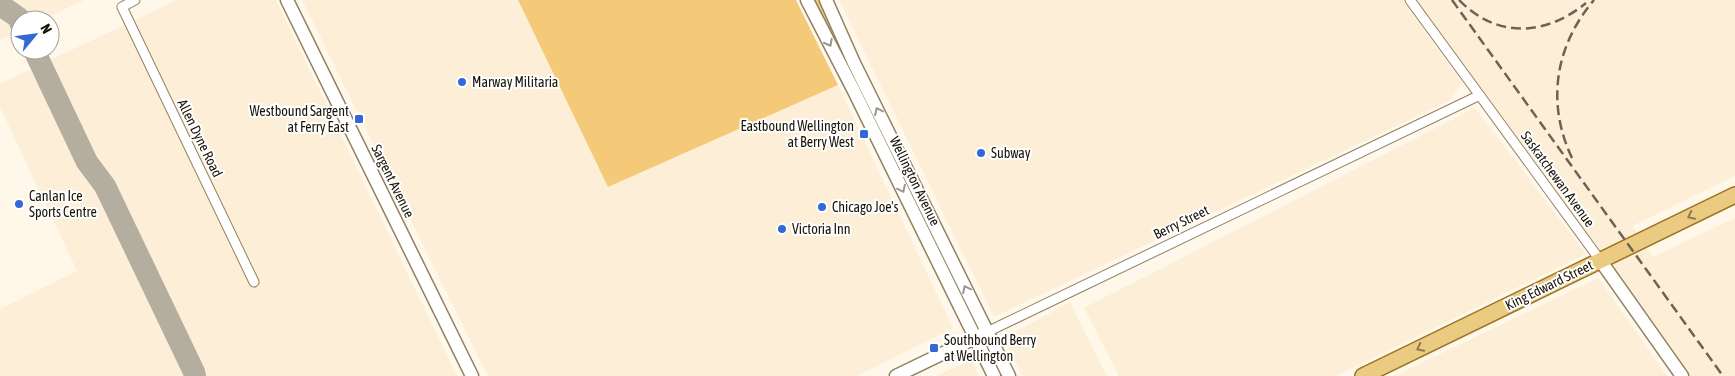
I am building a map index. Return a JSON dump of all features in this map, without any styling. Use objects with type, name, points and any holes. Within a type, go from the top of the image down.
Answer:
[{"type":"main road","name":"Sargent Avenue","points":[[287,0],[472,376]]},
{"type":"main road","name":"Wellington Avenue","points":[[807,0],[860,88],[931,219],[982,335],[994,376]]},
{"type":"main road","name":"Wellington Avenue","points":[[826,0],[860,88],[920,225],[982,335],[1009,376]]},
{"type":"main road","name":"King Edward Street","points":[[1363,376],[1735,195]]},
{"type":"main road","points":[[920,225],[931,219]]},
{"type":"main road","name":"Saskatchewan Avenue","points":[[1600,260],[1682,376]]},
{"type":"main road","name":"Berry Street","points":[[896,376],[982,335]]},
{"type":"street","name":"Allen Dyne Road","points":[[135,0],[122,7],[254,282]]},
{"type":"street","name":"Saskatchewan Avenue","points":[[1410,0],[1478,96],[1600,260]]},
{"type":"street","name":"Berry Street","points":[[982,335],[1478,96]]},
{"type":"shaded area","points":[[0,0],[84,0],[60,11],[10,10],[10,36],[0,40]]},
{"type":"shaded area","points":[[177,0],[276,0],[457,376],[0,376],[0,309],[77,271],[0,107],[0,84],[51,60],[60,60],[60,56]]},
{"type":"shaded area","points":[[302,0],[518,0],[608,187],[838,85],[953,328],[857,376],[488,376]]},
{"type":"shaded area","points":[[518,0],[796,0],[838,85],[608,187]]},
{"type":"shaded area","points":[[813,0],[819,0],[849,61],[845,63]]},
{"type":"shaded area","points":[[839,0],[1402,0],[1462,83],[1449,101],[994,317]]},
{"type":"shaded area","points":[[1417,0],[1735,0],[1735,176],[1632,226],[1653,257],[1735,218],[1735,376],[1689,376]]},
{"type":"shaded area","points":[[1475,108],[1586,254],[1336,376],[1119,376],[1084,308]]},
{"type":"shaded area","points":[[1598,278],[1667,376],[1394,376]]},
{"type":"shaded area","points":[[1070,302],[1107,376],[1022,376],[1004,338]]},
{"type":"shaded area","points":[[971,360],[979,376],[936,376]]},
{"type":"taxiway","points":[[0,5],[10,12]]},
{"type":"taxiway","points":[[39,60],[87,162],[105,186],[195,376]]},
{"type":"railway","points":[[1452,0],[1723,376]]},
{"type":"railway","points":[[1459,0],[1474,13],[1489,22],[1505,27],[1522,28],[1538,27],[1555,22],[1571,14],[1586,3]]},
{"type":"railway","points":[[1572,158],[1559,117],[1557,96],[1559,76],[1570,36],[1594,0]]},
{"type":"place","name":"Marway Militaria","points":[[462,82]]},
{"type":"place","name":"Westbound Sargent at Ferry East","points":[[359,119]]},
{"type":"place","name":"Eastbound Wellington at Berry West","points":[[864,134]]},
{"type":"place","name":"Subway","points":[[981,153]]},
{"type":"place","name":"Canlan Ice Sports Centre","points":[[19,204]]},
{"type":"place","name":"Chicago Joe's","points":[[822,207]]},
{"type":"place","name":"Victoria Inn","points":[[782,229]]},
{"type":"place","name":"Southbound Berry at Wellington","points":[[934,348]]}]
